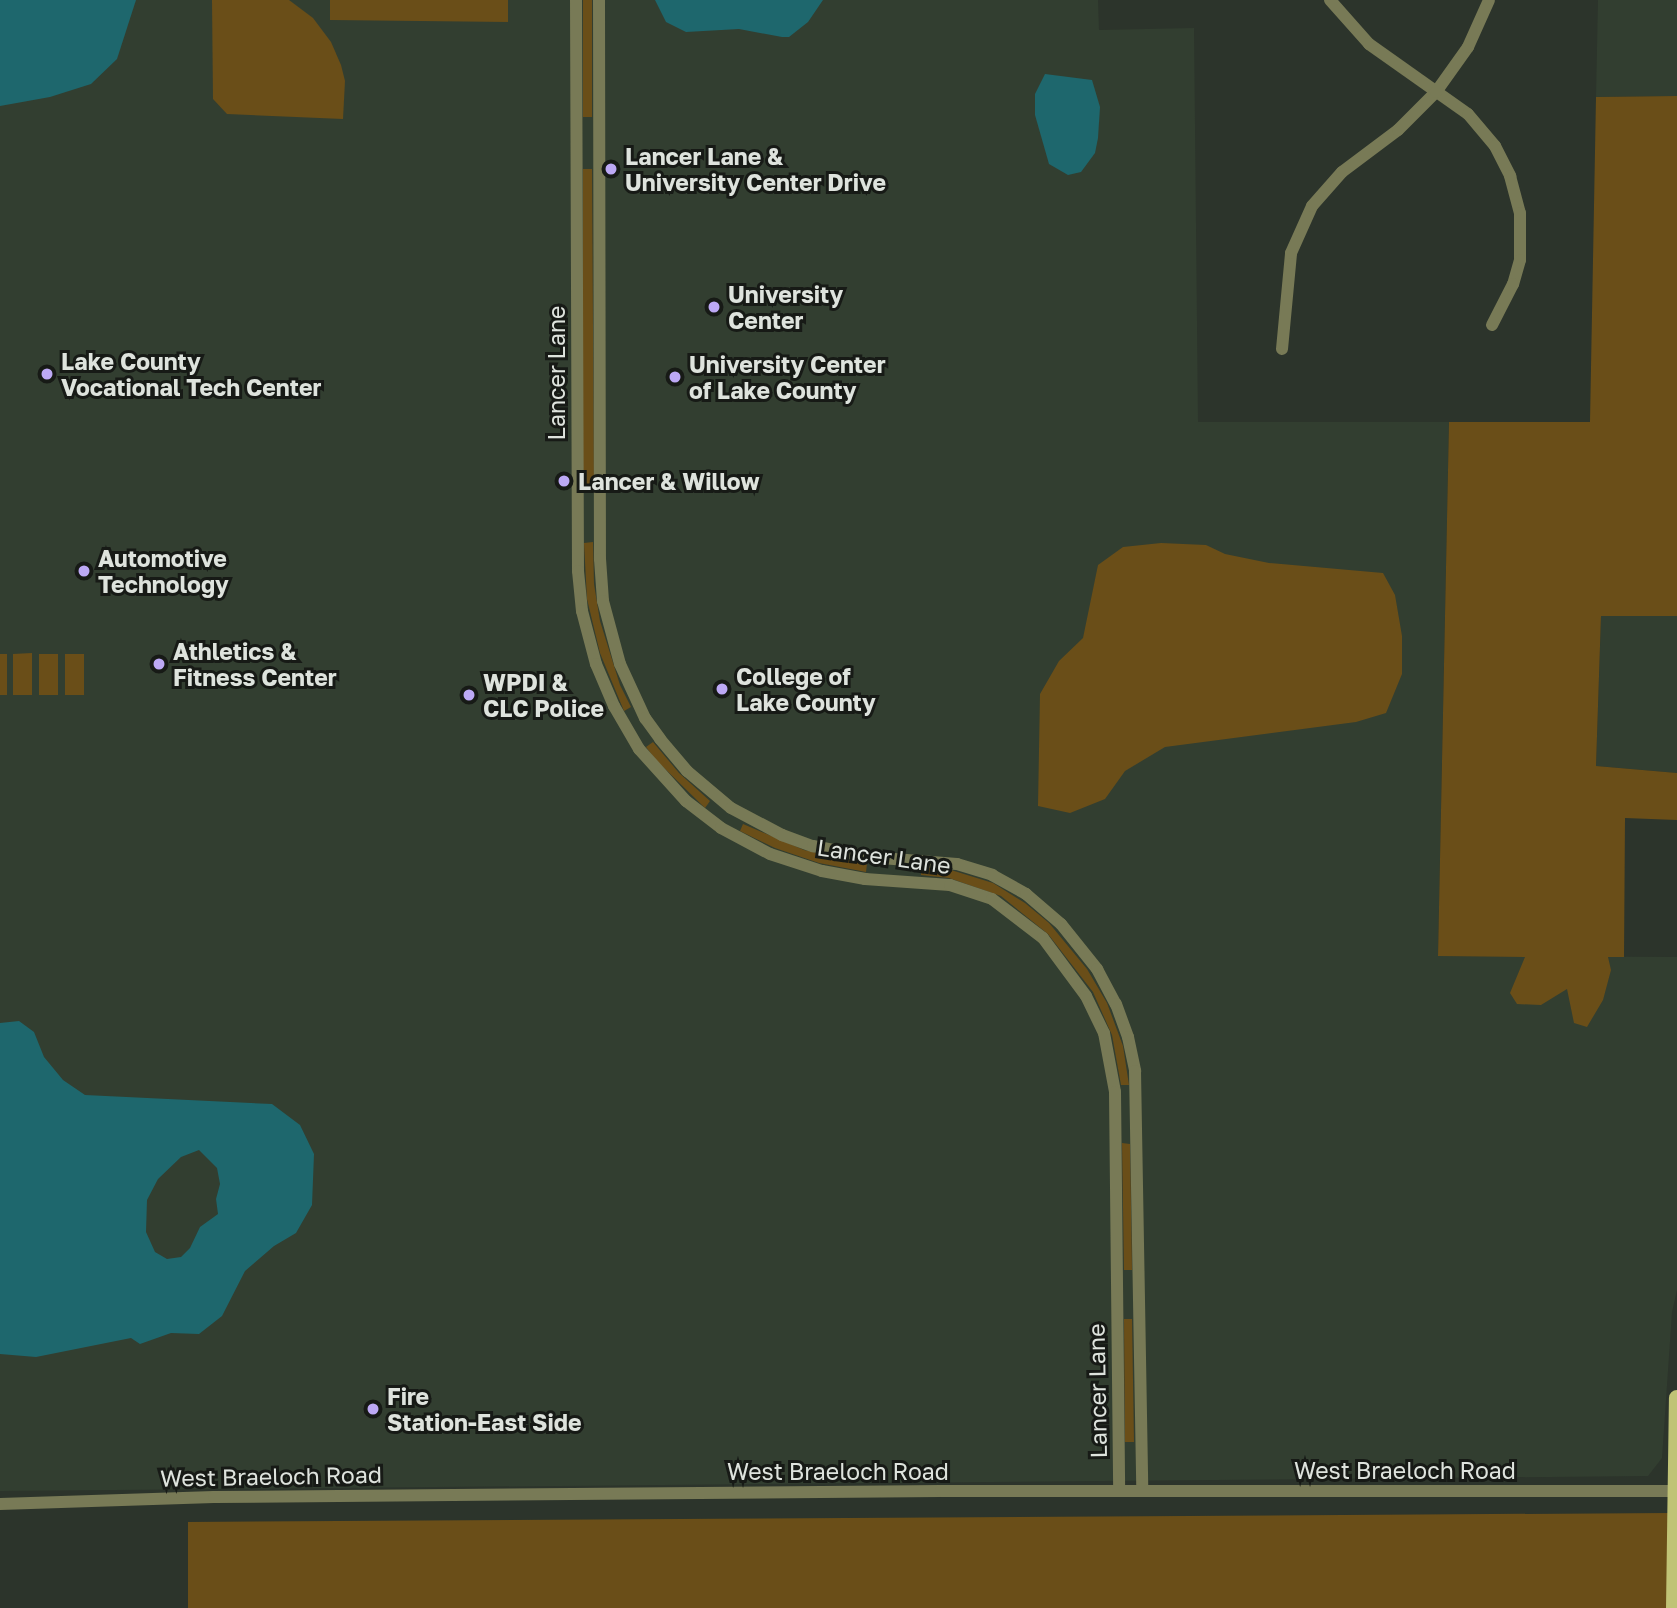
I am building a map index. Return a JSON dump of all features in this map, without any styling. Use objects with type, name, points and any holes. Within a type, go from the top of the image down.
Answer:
[{"type":"main road","points":[[1674,1608],[1677,1398]]},
{"type":"street","name":"Lancer Lane","points":[[576,0],[578,571],[582,611],[596,664],[614,706],[639,749],[678,794],[721,828],[770,854],[822,871],[865,879],[943,884],[992,899],[1043,938],[1086,996],[1104,1033],[1115,1092],[1119,1491]]},
{"type":"street","name":"Lancer Lane","points":[[599,0],[600,559],[603,601],[620,664],[645,718],[660,739],[687,771],[731,808],[782,835],[824,848],[869,857],[957,864],[992,875],[1026,894],[1061,924],[1097,969],[1124,1026],[1135,1071],[1142,1491]]},
{"type":"street","points":[[1330,0],[1369,44],[1468,114],[1495,146],[1516,194],[1520,213],[1520,260],[1513,284],[1492,325]]},
{"type":"street","points":[[1282,349],[1292,253],[1312,206],[1342,172],[1398,130],[1436,93],[1468,47],[1489,0]]},
{"type":"street","name":"West Braeloch Road","points":[[0,1504],[239,1496],[1676,1491]]},
{"type":"shaded area","name":"College of Lake County","points":[[0,0],[1098,0],[1099,30],[1194,28],[1198,422],[1449,422],[1438,956],[1677,957],[1677,1290],[1672,1312],[1662,1458],[1648,1476],[0,1491]]},
{"type":"shaded area","points":[[212,0],[289,0],[313,18],[331,42],[341,65],[345,81],[343,119],[227,114],[213,99]]},
{"type":"shaded area","points":[[330,0],[508,0],[508,22],[330,20]]},
{"type":"shaded area","points":[[583,0],[592,0],[592,117],[583,117]]},
{"type":"shaded area","points":[[1598,0],[1677,0],[1677,96],[1596,97]]},
{"type":"shaded area","points":[[1677,96],[1677,616],[1601,616],[1596,766],[1677,773],[1677,820],[1625,818],[1624,957],[1608,957],[1611,970],[1603,1000],[1587,1027],[1574,1023],[1567,989],[1541,1005],[1517,1004],[1510,993],[1525,957],[1438,956],[1449,422],[1590,422],[1596,97]]},
{"type":"shaded area","points":[[583,169],[592,169],[594,486],[583,486]]},
{"type":"shaded area","points":[[593,542],[594,584],[600,621],[620,685],[631,707],[624,711],[600,653],[587,599],[584,543]]},
{"type":"shaded area","points":[[1161,543],[1206,545],[1225,554],[1269,563],[1383,573],[1395,595],[1402,636],[1402,674],[1386,713],[1356,722],[1165,747],[1125,771],[1105,799],[1070,813],[1038,806],[1040,694],[1059,661],[1083,638],[1098,565],[1123,547]]},
{"type":"shaded area","points":[[1601,616],[1677,616],[1677,773],[1596,766]]},
{"type":"shaded area","points":[[32,653],[32,695],[13,695],[13,654]]},
{"type":"shaded area","points":[[0,654],[7,654],[7,695],[0,695]]},
{"type":"shaded area","points":[[39,654],[58,654],[58,695],[39,695]]},
{"type":"shaded area","points":[[65,654],[84,654],[84,695],[65,695]]},
{"type":"shaded area","points":[[653,742],[679,773],[710,801],[705,808],[656,760],[646,747]]},
{"type":"shaded area","points":[[743,824],[804,850],[867,864],[866,872],[819,863],[775,848],[740,831]]},
{"type":"shaded area","points":[[921,867],[951,870],[993,883],[1025,903],[1049,923],[1087,969],[1107,1003],[1123,1046],[1129,1085],[1121,1085],[1112,1035],[1093,992],[1048,934],[1001,896],[949,878],[921,875]]},
{"type":"shaded area","points":[[1122,1143],[1130,1144],[1132,1270],[1124,1270]]},
{"type":"shaded area","points":[[1124,1319],[1132,1319],[1134,1442],[1125,1442]]},
{"type":"shaded area","points":[[1669,1513],[1667,1608],[188,1608],[188,1522]]},
{"type":"water","points":[[0,0],[136,0],[117,59],[91,84],[50,97],[0,106]]},
{"type":"water","points":[[655,0],[823,0],[808,22],[789,37],[782,37],[739,29],[686,32],[666,22]]},
{"type":"water","points":[[1045,74],[1092,80],[1100,107],[1098,138],[1095,153],[1081,172],[1068,175],[1049,164],[1035,115],[1035,94]]},
{"type":"water","points":[[19,1021],[34,1032],[44,1057],[63,1080],[85,1095],[272,1104],[300,1125],[314,1154],[312,1205],[296,1233],[274,1246],[245,1271],[222,1316],[199,1334],[171,1333],[140,1344],[131,1338],[36,1357],[0,1354],[0,1023]],"holes":[[[199,1150],[217,1168],[220,1184],[216,1199],[218,1214],[200,1227],[190,1248],[181,1257],[167,1259],[155,1252],[146,1232],[147,1200],[158,1179],[181,1157]]]},
{"type":"place","name":"Lancer Lane & University Center Drive","points":[[611,169]]},
{"type":"place","name":"University Center","points":[[714,307]]},
{"type":"place","name":"Lake County Vocational Tech Center","points":[[47,374]]},
{"type":"place","name":"University Center of Lake County","points":[[675,377]]},
{"type":"place","name":"Lancer & Willow","points":[[564,481]]},
{"type":"place","name":"Automotive Technology","points":[[84,571]]},
{"type":"place","name":"Athletics & Fitness Center","points":[[159,664]]},
{"type":"place","name":"College of Lake County","points":[[722,689]]},
{"type":"place","name":"WPDI & CLC Police","points":[[469,695]]},
{"type":"place","name":"Fire Station-East Side","points":[[373,1409]]}]
